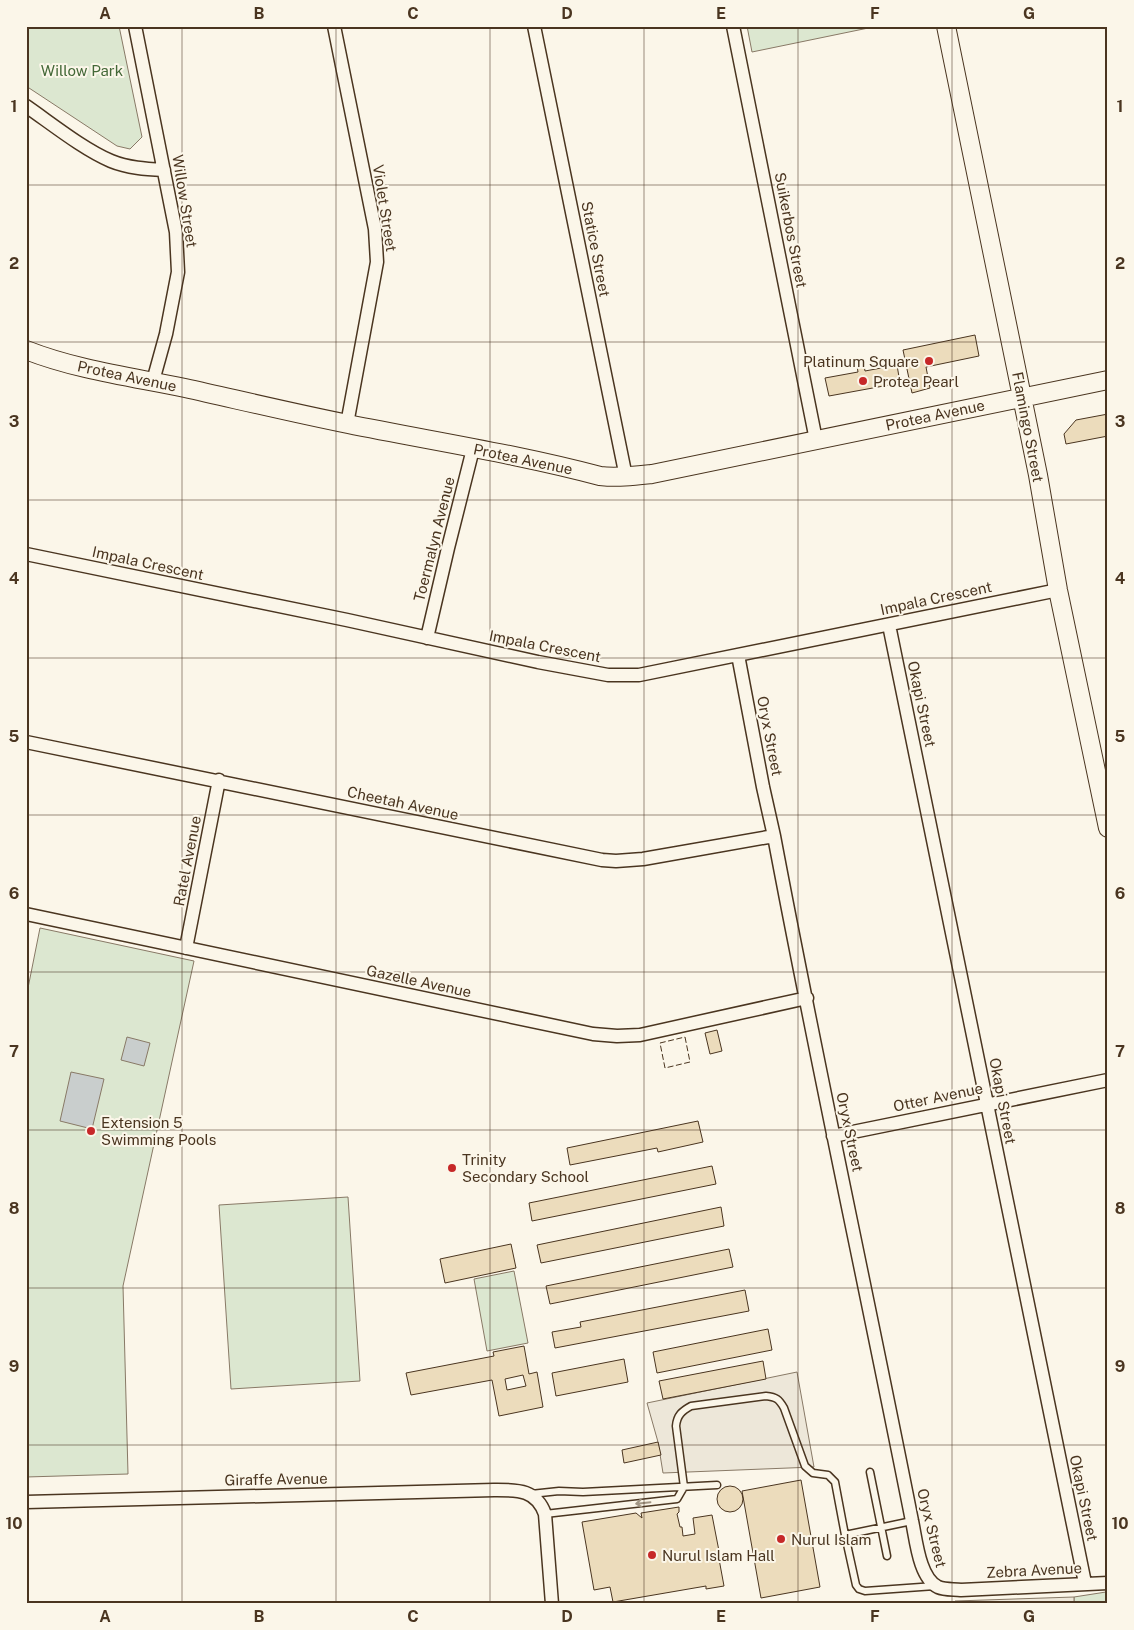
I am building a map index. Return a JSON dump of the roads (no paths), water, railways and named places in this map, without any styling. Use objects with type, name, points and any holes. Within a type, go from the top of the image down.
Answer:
[{"type":"street","name":"Willow Street","points":[[135,26],[176,232],[178,272],[166,334],[153,381]]},
{"type":"street","name":"Violet Street","points":[[334,26],[377,246],[377,262],[347,424]]},
{"type":"street","name":"Statice Street","points":[[534,26],[626,477]]},
{"type":"street","name":"Suikerbos Street","points":[[733,26],[816,440]]},
{"type":"street","name":"Flamingo Street","points":[[946,26],[1022,396],[1058,590],[1108,828]]},
{"type":"street","points":[[26,106],[111,161],[141,169],[164,170]]},
{"type":"street","name":"Protea Avenue","points":[[26,350],[51,360],[80,367],[153,381],[347,424],[600,476],[626,477],[652,474],[1022,396],[1108,380]]},
{"type":"street","name":"Toermalyn Avenue","points":[[427,638],[473,449]]},
{"type":"street","name":"Impala Crescent","points":[[26,554],[546,663],[608,675],[623,676],[639,675],[1058,590]]},
{"type":"street","name":"Okapi Street","points":[[889,625],[1085,1583]]},
{"type":"street","name":"Oryx Street","points":[[738,655],[917,1548],[926,1576],[936,1586],[962,1590]]},
{"type":"street","name":"Cheetah Avenue","points":[[26,742],[219,780],[602,860],[643,859],[774,836]]},
{"type":"street","name":"Ratel Avenue","points":[[186,948],[219,780]]},
{"type":"street","name":"Gazelle Avenue","points":[[26,914],[585,1033],[617,1036],[640,1034],[807,998]]},
{"type":"street","name":"Otter Avenue","points":[[834,1136],[1108,1080]]},
{"type":"street","name":"Giraffe Avenue","points":[[26,1502],[494,1490],[528,1493]]},
{"type":"street","points":[[528,1493],[542,1506],[545,1514],[552,1604]]},
{"type":"street","name":"Zebra Avenue","points":[[962,1590],[1108,1583]]},
{"type":"lane","points":[[545,1514],[677,1499],[684,1487],[676,1426],[677,1418],[683,1411],[691,1406],[775,1396],[784,1408],[804,1466],[813,1473],[828,1475],[835,1482],[856,1585],[859,1589],[865,1592],[936,1586]]},
{"type":"lane","points":[[870,1472],[887,1556]]},
{"type":"lane","points":[[528,1493],[717,1485]]},
{"type":"lane","points":[[845,1535],[912,1521]]},
{"type":"place","name":"Platinum Square","points":[[929,361]]},
{"type":"place","name":"Protea Pearl","points":[[863,381]]},
{"type":"place","name":"Extension 5 Swimming Pools","points":[[91,1131]]},
{"type":"place","name":"Trinity Secondary School","points":[[452,1168]]},
{"type":"place","name":"Nurul Islam","points":[[781,1539]]},
{"type":"place","name":"Nurul Islam Hall","points":[[652,1555]]},
{"type":"park label","name":"Willow Park","points":[[82,70]]}]
